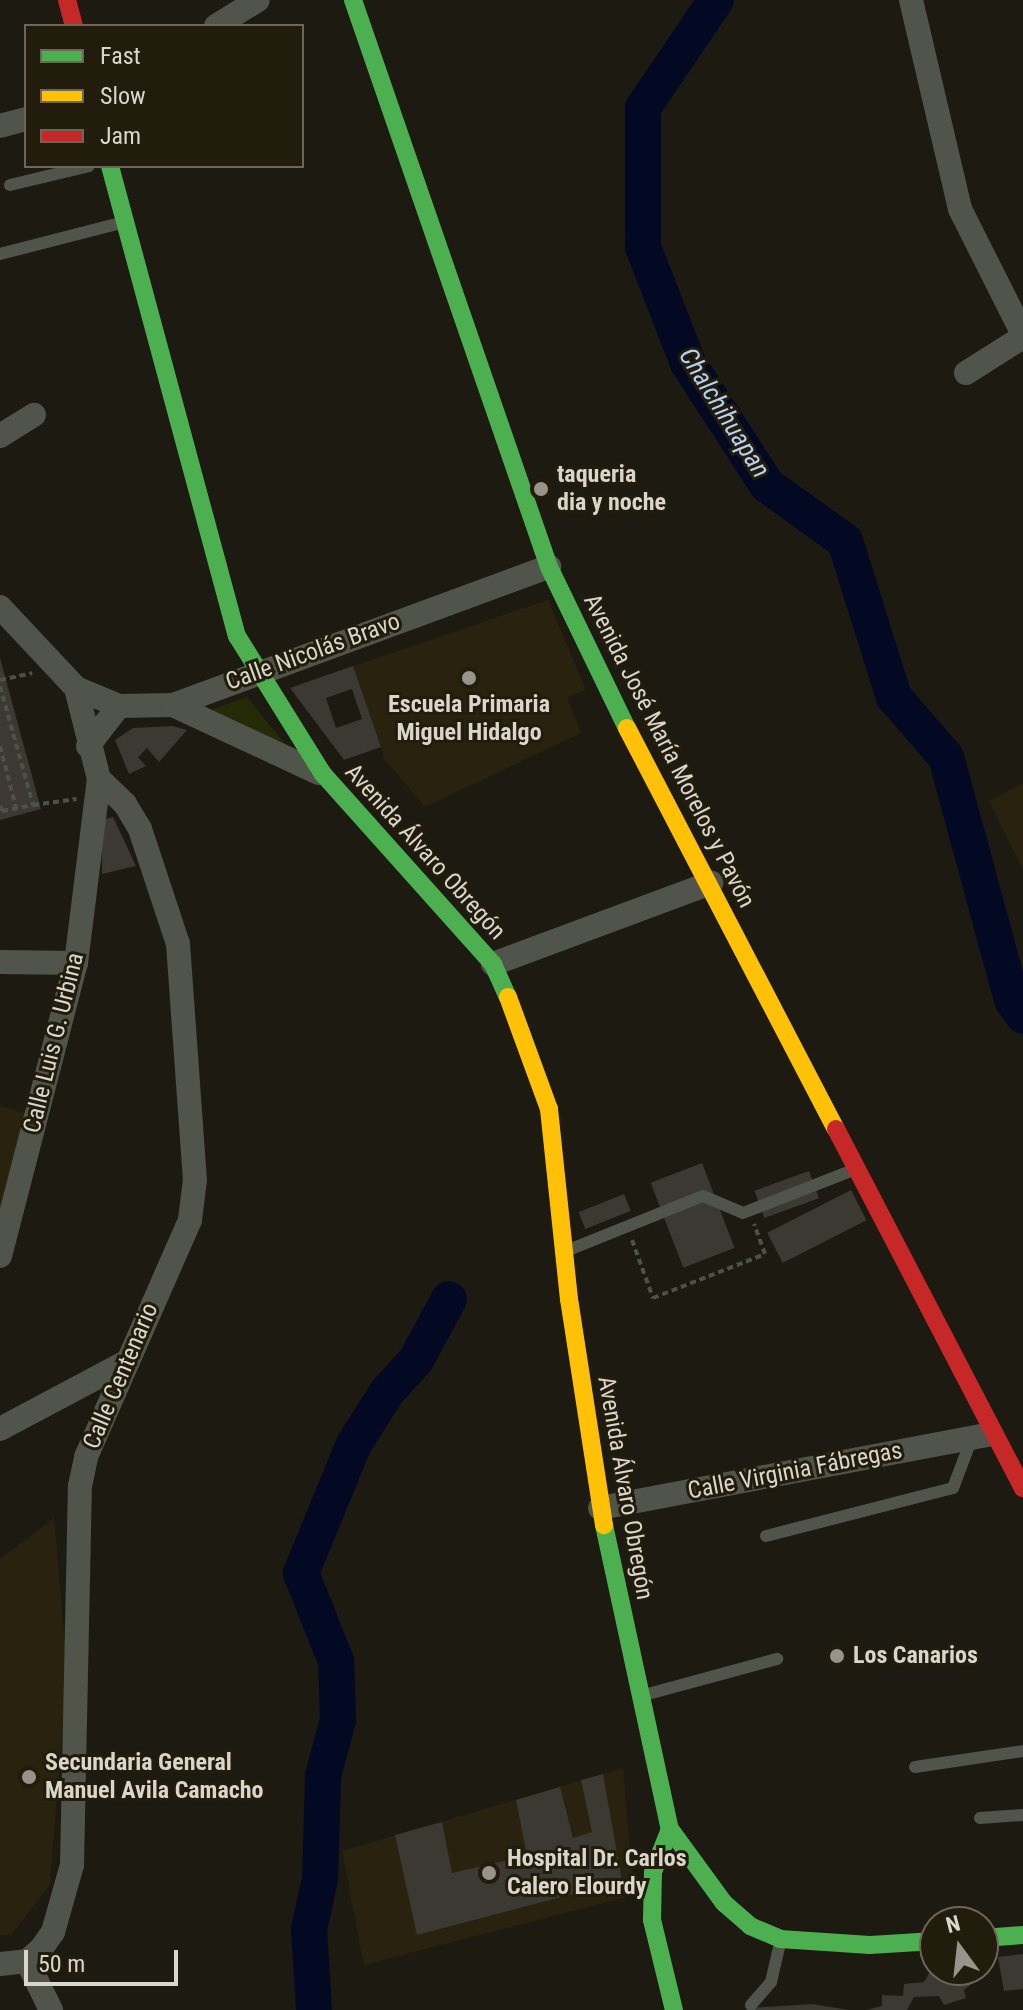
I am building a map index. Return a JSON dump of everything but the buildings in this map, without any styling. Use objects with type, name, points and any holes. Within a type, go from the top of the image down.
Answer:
[{"type":"main road","points":[[67,0],[73,24]]},
{"type":"main road","name":"Avenida José María Morelos y Pavón","points":[[353,0],[549,567],[576,630],[711,883],[854,1170],[981,1436],[1023,1488]]},
{"type":"main road","name":"Avenida Álvaro Obregón","points":[[111,168],[237,636],[255,673],[323,774],[493,964],[527,1039],[549,1109],[564,1252],[600,1508],[670,1829]]},
{"type":"main road","points":[[670,1829],[724,1903],[750,1926],[780,1939],[870,1945],[919,1942]]},
{"type":"main road","points":[[670,1829],[653,1872],[652,1920],[674,2010]]},
{"type":"main road","points":[[999,1937],[1023,1935]]},
{"type":"street","points":[[219,24],[258,0]]},
{"type":"street","points":[[911,0],[960,209],[1023,335],[966,373]]},
{"type":"street","points":[[0,126],[24,120]]},
{"type":"street","points":[[0,436],[34,415]]},
{"type":"street","name":"Calle Nicolás Bravo","points":[[76,688],[119,706],[173,705],[549,567]]},
{"type":"street","points":[[0,607],[76,688],[88,746],[99,779]]},
{"type":"street","points":[[173,705],[323,774]]},
{"type":"street","points":[[88,746],[119,706]]},
{"type":"street","name":"Calle Luis G. Urbina","points":[[0,1256],[76,963],[92,805],[99,779]]},
{"type":"street","name":"Calle Centenario","points":[[27,1961],[53,1932],[72,1865],[80,1486],[86,1457],[190,1220],[195,1181],[178,944],[140,829],[125,804],[99,779]]},
{"type":"street","points":[[493,964],[711,883]]},
{"type":"street","points":[[0,962],[76,963]]},
{"type":"street","points":[[0,1429],[126,1362]]},
{"type":"street","name":"Calle Virginia Fábregas","points":[[600,1508],[981,1436]]},
{"type":"street","points":[[0,1964],[27,1961],[51,2010]]},
{"type":"lane","points":[[10,185],[81,168]]},
{"type":"lane","points":[[0,254],[125,222]]},
{"type":"lane","points":[[564,1252],[703,1196],[743,1213],[854,1170]]},
{"type":"lane","points":[[766,1536],[953,1488],[981,1436]]},
{"type":"lane","points":[[641,1696],[777,1659]]},
{"type":"lane","points":[[915,1767],[1023,1751]]},
{"type":"lane","points":[[980,1818],[1023,1815]]},
{"type":"lane","points":[[751,2005],[778,1968],[780,1939]]},
{"type":"path","points":[[33,805],[0,683],[38,672]]},
{"type":"path","points":[[0,746],[16,808]]},
{"type":"path","points":[[0,806],[2,811],[80,799]]},
{"type":"path","points":[[628,1226],[653,1298],[765,1254],[753,1224],[765,1219]]},
{"type":"shaded area","name":"Escuela Primaria Miguel Hidalgo","points":[[548,600],[586,690],[567,697],[581,733],[425,807],[385,760],[353,666]]},
{"type":"shaded area","points":[[1023,783],[1023,870],[989,801]]},
{"type":"shaded area","points":[[0,1106],[25,1113],[0,1210]]},
{"type":"shaded area","name":"Secundaria General Manuel Avila Camacho","points":[[54,1518],[67,1670],[50,1884],[11,1935],[0,1935],[0,1559]]},
{"type":"shaded area","name":"Hospital Dr. Carlos Calero Elourdy","points":[[623,1768],[634,1895],[364,1965],[342,1851]]},
{"type":"green space","points":[[247,697],[289,749],[205,712]]},
{"type":"waterway","name":"Chalchihuapan","points":[[716,0],[643,108],[643,247],[688,363],[767,485],[845,541],[894,697],[946,757],[1012,1000],[1023,1016]]},
{"type":"waterway","points":[[314,2010],[309,1929],[320,1879],[323,1776],[338,1720],[336,1661],[301,1573],[354,1444],[387,1392],[416,1360],[449,1299]]},
{"type":"traffic: fast","points":[[353,0],[549,567],[627,728]]},
{"type":"traffic: fast","points":[[111,168],[237,636],[323,774],[493,964],[508,997]]},
{"type":"traffic: fast","points":[[604,1525],[670,1829],[653,1872],[652,1920],[674,2010]]},
{"type":"traffic: fast","points":[[670,1829],[724,1903],[750,1926],[780,1939],[870,1945],[919,1942]]},
{"type":"traffic: fast","points":[[999,1937],[1023,1935]]},
{"type":"traffic: slow","points":[[627,728],[836,1129]]},
{"type":"traffic: slow","points":[[508,997],[549,1109],[569,1299],[604,1525]]},
{"type":"traffic: jam","points":[[67,0],[73,24]]},
{"type":"traffic: jam","points":[[836,1129],[1023,1488]]},
{"type":"place","name":"taqueria dia y noche","points":[[541,489]]},
{"type":"place","name":"Escuela Primaria Miguel Hidalgo","points":[[469,678]]},
{"type":"place","name":"Los Canarios","points":[[837,1656]]},
{"type":"place","name":"Secundaria General Manuel Avila Camacho","points":[[29,1777]]},
{"type":"place","name":"Hospital Dr. Carlos Calero Elourdy","points":[[489,1873]]}]
